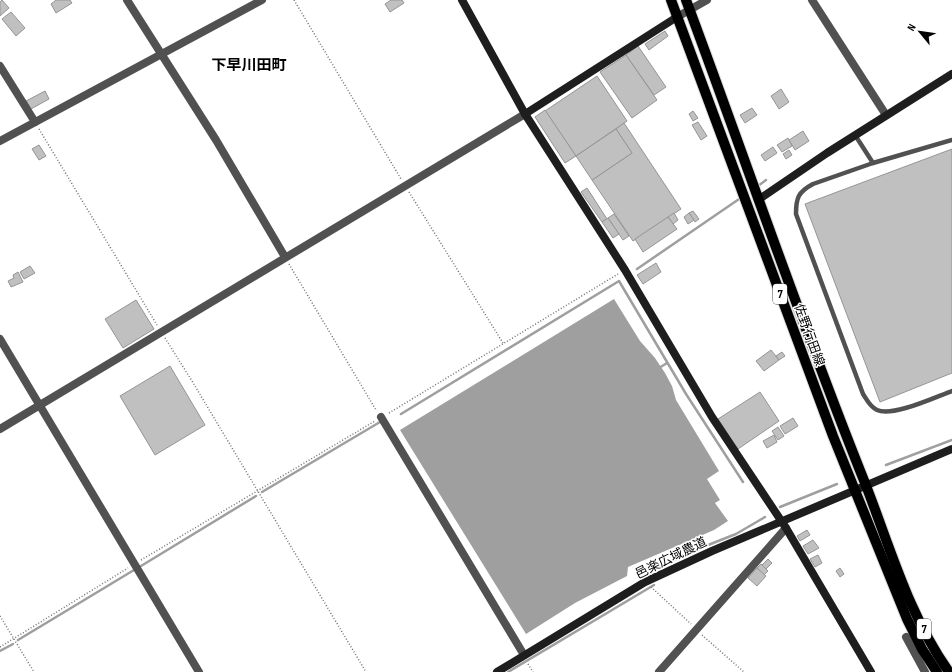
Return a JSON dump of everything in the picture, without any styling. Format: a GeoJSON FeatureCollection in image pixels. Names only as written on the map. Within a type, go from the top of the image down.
{"type":"FeatureCollection","features":[{"type":"Feature","properties":{"kind":"main road","name":"佐野行田線"},"geometry":{"type":"LineString","coordinates":[[671,0],[814,388],[893,586],[922,649],[937,672]]}},
{"type":"Feature","properties":{"kind":"main road","name":"佐野行田線"},"geometry":{"type":"LineString","coordinates":[[686,0],[844,432],[866,485],[903,583],[916,614],[931,643],[949,672]]}},
{"type":"Feature","properties":{"kind":"street"},"geometry":{"type":"LineString","coordinates":[[127,0],[216,140],[284,257]]}},
{"type":"Feature","properties":{"kind":"street"},"geometry":{"type":"LineString","coordinates":[[0,141],[262,0]]}},
{"type":"Feature","properties":{"kind":"street"},"geometry":{"type":"LineString","coordinates":[[462,0],[525,114],[625,270],[712,417],[786,528],[871,672]]}},
{"type":"Feature","properties":{"kind":"street"},"geometry":{"type":"LineString","coordinates":[[0,429],[284,257],[525,114],[677,17],[707,0]]}},
{"type":"Feature","properties":{"kind":"street"},"geometry":{"type":"LineString","coordinates":[[812,0],[886,115]]}},
{"type":"Feature","properties":{"kind":"street"},"geometry":{"type":"LineString","coordinates":[[0,66],[35,122]]}},
{"type":"Feature","properties":{"kind":"street"},"geometry":{"type":"LineString","coordinates":[[758,200],[855,135],[952,74]]}},
{"type":"Feature","properties":{"kind":"street"},"geometry":{"type":"LineString","coordinates":[[0,339],[199,672]]}},
{"type":"Feature","properties":{"kind":"street"},"geometry":{"type":"LineString","coordinates":[[381,417],[526,659]]}},
{"type":"Feature","properties":{"kind":"street","name":"邑楽広域農道"},"geometry":{"type":"LineString","coordinates":[[497,672],[526,659],[645,582],[712,551],[952,448]]}},
{"type":"Feature","properties":{"kind":"street"},"geometry":{"type":"LineString","coordinates":[[659,672],[786,528]]}},
{"type":"Feature","properties":{"kind":"street"},"geometry":{"type":"LineString","coordinates":[[906,637],[924,672]]}},
{"type":"Feature","properties":{"kind":"lane"},"geometry":{"type":"LineString","coordinates":[[855,135],[873,163]]}},
{"type":"Feature","properties":{"kind":"lane"},"geometry":{"type":"LineString","coordinates":[[952,140],[873,163],[806,188],[800,193],[796,201],[796,214],[863,394],[870,406],[876,410],[884,412],[906,408],[952,391]]}},
{"type":"Feature","properties":{"kind":"path"},"geometry":{"type":"LineString","coordinates":[[294,0],[405,186],[503,343]]}},
{"type":"Feature","properties":{"kind":"path"},"geometry":{"type":"LineString","coordinates":[[35,122],[366,672]]}},
{"type":"Feature","properties":{"kind":"path"},"geometry":{"type":"LineString","coordinates":[[284,257],[381,417]]}},
{"type":"Feature","properties":{"kind":"path"},"geometry":{"type":"LineString","coordinates":[[258,491],[625,270]]}},
{"type":"Feature","properties":{"kind":"path"},"geometry":{"type":"LineString","coordinates":[[645,582],[744,672]]}},
{"type":"Feature","properties":{"kind":"path"},"geometry":{"type":"LineString","coordinates":[[0,616],[34,672]]}},
{"type":"Feature","properties":{"kind":"path"},"geometry":{"type":"LineString","coordinates":[[526,659],[534,672]]}},
{"type":"Feature","properties":{"kind":"shaded area"},"geometry":{"type":"Polygon","coordinates":[[[614,299],[640,341],[655,358],[665,373],[672,386],[676,400],[719,471],[707,479],[720,500],[715,503],[728,521],[714,530],[628,567],[627,576],[575,603],[526,634],[400,430],[614,299]]]}},
{"type":"Feature","properties":{"kind":"building"},"geometry":{"type":"Polygon","coordinates":[[[2,0],[9,8],[0,16],[0,2],[2,0]]]}},
{"type":"Feature","properties":{"kind":"building"},"geometry":{"type":"Polygon","coordinates":[[[56,0],[70,0],[72,3],[56,13],[51,4],[56,0]]]}},
{"type":"Feature","properties":{"kind":"building"},"geometry":{"type":"Polygon","coordinates":[[[391,0],[402,0],[404,3],[390,12],[385,4],[391,0]]]}},
{"type":"Feature","properties":{"kind":"building"},"geometry":{"type":"Polygon","coordinates":[[[11,12],[25,28],[16,36],[2,19],[11,12]]]}},
{"type":"Feature","properties":{"kind":"building"},"geometry":{"type":"Polygon","coordinates":[[[665,31],[668,36],[649,50],[645,44],[665,31]]]}},
{"type":"Feature","properties":{"kind":"building"},"geometry":{"type":"Polygon","coordinates":[[[638,46],[666,87],[654,95],[626,55],[638,46]]]}},
{"type":"Feature","properties":{"kind":"building"},"geometry":{"type":"Polygon","coordinates":[[[626,55],[657,100],[632,118],[600,72],[626,55]]]}},
{"type":"Feature","properties":{"kind":"building"},"geometry":{"type":"Polygon","coordinates":[[[597,76],[627,121],[576,156],[545,111],[597,76]]]}},
{"type":"Feature","properties":{"kind":"building"},"geometry":{"type":"Polygon","coordinates":[[[781,89],[789,102],[779,109],[771,96],[781,89]]]}},
{"type":"Feature","properties":{"kind":"building"},"geometry":{"type":"Polygon","coordinates":[[[45,91],[49,99],[31,109],[26,101],[45,91]]]}},
{"type":"Feature","properties":{"kind":"building"},"geometry":{"type":"Polygon","coordinates":[[[752,108],[757,115],[745,123],[740,115],[752,108]]]}},
{"type":"Feature","properties":{"kind":"building"},"geometry":{"type":"Polygon","coordinates":[[[545,110],[576,156],[565,163],[535,117],[545,110]]]}},
{"type":"Feature","properties":{"kind":"building"},"geometry":{"type":"Polygon","coordinates":[[[693,111],[698,118],[693,121],[689,114],[693,111]]]}},
{"type":"Feature","properties":{"kind":"building"},"geometry":{"type":"Polygon","coordinates":[[[698,122],[707,136],[701,140],[692,125],[698,122]]]}},
{"type":"Feature","properties":{"kind":"building"},"geometry":{"type":"Polygon","coordinates":[[[624,123],[681,209],[633,241],[592,180],[632,153],[616,129],[624,123]]]}},
{"type":"Feature","properties":{"kind":"building"},"geometry":{"type":"Polygon","coordinates":[[[616,129],[632,153],[592,180],[576,156],[616,129]]]}},
{"type":"Feature","properties":{"kind":"building"},"geometry":{"type":"Polygon","coordinates":[[[803,131],[809,141],[795,150],[789,140],[803,131]]]}},
{"type":"Feature","properties":{"kind":"building"},"geometry":{"type":"Polygon","coordinates":[[[788,138],[792,146],[782,152],[777,145],[788,138]]]}},
{"type":"Feature","properties":{"kind":"building"},"geometry":{"type":"Polygon","coordinates":[[[39,145],[46,156],[39,160],[32,149],[39,145]]]}},
{"type":"Feature","properties":{"kind":"building"},"geometry":{"type":"Polygon","coordinates":[[[773,147],[777,153],[765,161],[761,155],[773,147]]]}},
{"type":"Feature","properties":{"kind":"building"},"geometry":{"type":"Polygon","coordinates":[[[952,149],[952,373],[880,402],[805,204],[952,149]]]}},
{"type":"Feature","properties":{"kind":"building"},"geometry":{"type":"Polygon","coordinates":[[[789,150],[792,155],[786,159],[783,154],[789,150]]]}},
{"type":"Feature","properties":{"kind":"building"},"geometry":{"type":"Polygon","coordinates":[[[587,188],[607,219],[602,222],[581,192],[587,188]]]}},
{"type":"Feature","properties":{"kind":"building"},"geometry":{"type":"Polygon","coordinates":[[[693,211],[699,219],[695,222],[689,213],[693,211]]]}},
{"type":"Feature","properties":{"kind":"building"},"geometry":{"type":"Polygon","coordinates":[[[674,213],[678,220],[673,224],[668,217],[674,213]]]}},
{"type":"Feature","properties":{"kind":"building"},"geometry":{"type":"Polygon","coordinates":[[[689,213],[694,220],[688,224],[684,217],[689,213]]]}},
{"type":"Feature","properties":{"kind":"building"},"geometry":{"type":"Polygon","coordinates":[[[614,214],[629,236],[623,240],[608,218],[614,214]]]}},
{"type":"Feature","properties":{"kind":"building"},"geometry":{"type":"Polygon","coordinates":[[[668,217],[677,229],[643,252],[635,239],[668,217]]]}},
{"type":"Feature","properties":{"kind":"building"},"geometry":{"type":"Polygon","coordinates":[[[608,218],[619,234],[613,238],[602,222],[608,218]]]}},
{"type":"Feature","properties":{"kind":"building"},"geometry":{"type":"Polygon","coordinates":[[[656,263],[661,272],[643,284],[637,275],[656,263]]]}},
{"type":"Feature","properties":{"kind":"building"},"geometry":{"type":"Polygon","coordinates":[[[30,266],[35,273],[24,279],[20,272],[30,266]]]}},
{"type":"Feature","properties":{"kind":"building"},"geometry":{"type":"Polygon","coordinates":[[[18,272],[23,282],[11,287],[8,281],[14,278],[13,275],[18,272]]]}},
{"type":"Feature","properties":{"kind":"building"},"geometry":{"type":"Polygon","coordinates":[[[136,300],[154,329],[123,348],[105,319],[136,300]]]}},
{"type":"Feature","properties":{"kind":"building"},"geometry":{"type":"Polygon","coordinates":[[[771,350],[779,360],[764,371],[756,361],[771,350]]]}},
{"type":"Feature","properties":{"kind":"building"},"geometry":{"type":"Polygon","coordinates":[[[782,352],[785,356],[779,360],[776,356],[782,352]]]}},
{"type":"Feature","properties":{"kind":"building"},"geometry":{"type":"Polygon","coordinates":[[[170,366],[205,425],[155,455],[120,396],[170,366]]]}},
{"type":"Feature","properties":{"kind":"building"},"geometry":{"type":"Polygon","coordinates":[[[760,392],[779,421],[738,449],[718,419],[760,392]]]}},
{"type":"Feature","properties":{"kind":"building"},"geometry":{"type":"Polygon","coordinates":[[[793,418],[798,426],[785,434],[780,426],[793,418]]]}},
{"type":"Feature","properties":{"kind":"building"},"geometry":{"type":"Polygon","coordinates":[[[778,427],[784,436],[778,440],[772,431],[778,427]]]}},
{"type":"Feature","properties":{"kind":"building"},"geometry":{"type":"Polygon","coordinates":[[[774,435],[777,442],[767,448],[763,441],[774,435]]]}},
{"type":"Feature","properties":{"kind":"building"},"geometry":{"type":"Polygon","coordinates":[[[807,530],[810,535],[800,541],[797,536],[807,530]]]}},
{"type":"Feature","properties":{"kind":"building"},"geometry":{"type":"Polygon","coordinates":[[[813,540],[819,548],[808,554],[803,546],[813,540]]]}},
{"type":"Feature","properties":{"kind":"building"},"geometry":{"type":"Polygon","coordinates":[[[818,555],[822,563],[815,567],[810,559],[818,555]]]}},
{"type":"Feature","properties":{"kind":"building"},"geometry":{"type":"Polygon","coordinates":[[[768,559],[772,563],[766,569],[762,565],[768,559]]]}},
{"type":"Feature","properties":{"kind":"building"},"geometry":{"type":"Polygon","coordinates":[[[761,564],[768,571],[764,575],[757,568],[761,564]]]}},
{"type":"Feature","properties":{"kind":"building"},"geometry":{"type":"Polygon","coordinates":[[[757,568],[766,576],[757,586],[748,578],[757,568]]]}},
{"type":"Feature","properties":{"kind":"building"},"geometry":{"type":"Polygon","coordinates":[[[840,568],[844,574],[840,577],[836,571],[840,568]]]}},
{"type":"Feature","properties":{"kind":"waterway"},"geometry":{"type":"LineString","coordinates":[[758,186],[766,180]]}},
{"type":"Feature","properties":{"kind":"waterway"},"geometry":{"type":"LineString","coordinates":[[637,269],[742,197]]}},
{"type":"Feature","properties":{"kind":"waterway"},"geometry":{"type":"LineString","coordinates":[[401,414],[619,281],[686,394],[743,482]]}},
{"type":"Feature","properties":{"kind":"waterway"},"geometry":{"type":"LineString","coordinates":[[659,368],[667,363]]}},
{"type":"Feature","properties":{"kind":"waterway"},"geometry":{"type":"LineString","coordinates":[[262,492],[380,422]]}},
{"type":"Feature","properties":{"kind":"waterway"},"geometry":{"type":"LineString","coordinates":[[886,465],[952,440]]}},
{"type":"Feature","properties":{"kind":"waterway"},"geometry":{"type":"LineString","coordinates":[[780,507],[837,484]]}},
{"type":"Feature","properties":{"kind":"waterway"},"geometry":{"type":"LineString","coordinates":[[141,566],[256,496]]}},
{"type":"Feature","properties":{"kind":"waterway"},"geometry":{"type":"LineString","coordinates":[[647,572],[736,534],[765,517]]}},
{"type":"Feature","properties":{"kind":"waterway"},"geometry":{"type":"LineString","coordinates":[[18,640],[134,570]]}},
{"type":"Feature","properties":{"kind":"waterway"},"geometry":{"type":"LineString","coordinates":[[508,672],[654,585]]}},
{"type":"Feature","properties":{"kind":"waterway"},"geometry":{"type":"LineString","coordinates":[[0,651],[13,644]]}},
{"type":"Feature","properties":{"kind":"district","name":"下早川田町"},"geometry":{"type":"Point","coordinates":[249,65]}}]}
